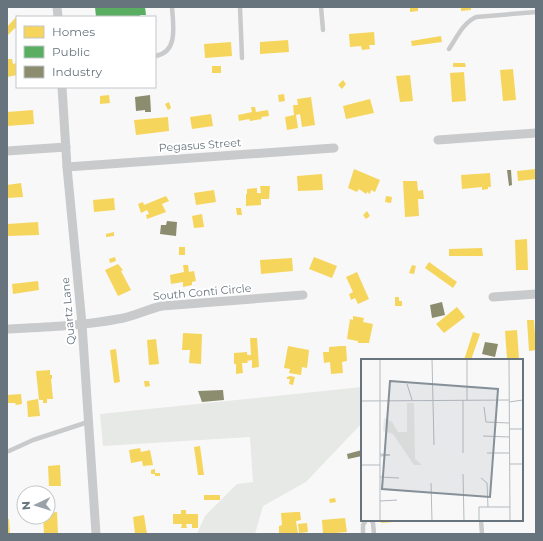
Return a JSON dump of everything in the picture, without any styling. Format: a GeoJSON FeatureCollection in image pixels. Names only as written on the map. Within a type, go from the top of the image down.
{"type":"FeatureCollection","features":[{"type":"Feature","properties":{"kind":"street","name":"Quartz Lane"},"geometry":{"type":"LineString","coordinates":[[62,88],[82,324],[96,534]]}},
{"type":"Feature","properties":{"kind":"street"},"geometry":{"type":"LineString","coordinates":[[438,140],[536,133]]}},
{"type":"Feature","properties":{"kind":"street"},"geometry":{"type":"LineString","coordinates":[[7,151],[66,147]]}},
{"type":"Feature","properties":{"kind":"street","name":"Pegasus Street"},"geometry":{"type":"LineString","coordinates":[[68,166],[334,148]]}},
{"type":"Feature","properties":{"kind":"street"},"geometry":{"type":"LineString","coordinates":[[493,297],[536,294]]}},
{"type":"Feature","properties":{"kind":"street","name":"South Conti Circle"},"geometry":{"type":"LineString","coordinates":[[7,329],[82,324],[119,319],[162,306],[303,295]]}},
{"type":"Feature","properties":{"kind":"lane"},"geometry":{"type":"LineString","coordinates":[[156,56],[170,48],[173,33],[172,7]]}},
{"type":"Feature","properties":{"kind":"lane"},"geometry":{"type":"LineString","coordinates":[[240,7],[242,58]]}},
{"type":"Feature","properties":{"kind":"lane"},"geometry":{"type":"LineString","coordinates":[[321,7],[323,30]]}},
{"type":"Feature","properties":{"kind":"lane"},"geometry":{"type":"LineString","coordinates":[[449,49],[461,30],[476,17],[536,12]]}},
{"type":"Feature","properties":{"kind":"lane"},"geometry":{"type":"LineString","coordinates":[[9,451],[33,440],[88,422]]}},
{"type":"Feature","properties":{"kind":"lane"},"geometry":{"type":"LineString","coordinates":[[363,534],[363,524],[365,521]]}},
{"type":"Feature","properties":{"kind":"lane"},"geometry":{"type":"LineString","coordinates":[[372,521],[374,534]]}},
{"type":"Feature","properties":{"kind":"lane"},"geometry":{"type":"LineString","coordinates":[[481,521],[482,534]]}},
{"type":"Feature","properties":{"kind":"shaded area"},"geometry":{"type":"Polygon","coordinates":[[[361,387],[361,424],[306,482],[263,506],[255,534],[197,534],[205,516],[237,484],[253,482],[250,437],[103,446],[100,414],[361,387]]]}},
{"type":"Feature","properties":{"kind":"building: Homes"},"geometry":{"type":"Polygon","coordinates":[[[410,7],[418,7],[418,11],[410,12],[410,7]]]}},
{"type":"Feature","properties":{"kind":"building: Homes"},"geometry":{"type":"Polygon","coordinates":[[[461,7],[471,7],[471,10],[461,11],[461,7]]]}},
{"type":"Feature","properties":{"kind":"building: Homes"},"geometry":{"type":"Polygon","coordinates":[[[16,17],[16,29],[15,28],[7,36],[7,27],[16,17]]]}},
{"type":"Feature","properties":{"kind":"building: Homes"},"geometry":{"type":"Polygon","coordinates":[[[374,32],[375,45],[369,45],[370,49],[362,50],[361,46],[350,47],[349,34],[374,32]]]}},
{"type":"Feature","properties":{"kind":"building: Homes"},"geometry":{"type":"Polygon","coordinates":[[[441,36],[442,42],[412,46],[411,41],[441,36]]]}},
{"type":"Feature","properties":{"kind":"building: Homes"},"geometry":{"type":"Polygon","coordinates":[[[288,40],[289,52],[260,54],[260,42],[288,40]]]}},
{"type":"Feature","properties":{"kind":"building: Homes"},"geometry":{"type":"Polygon","coordinates":[[[231,42],[232,56],[205,58],[204,44],[231,42]]]}},
{"type":"Feature","properties":{"kind":"building: Homes"},"geometry":{"type":"Polygon","coordinates":[[[7,59],[12,59],[13,64],[16,63],[16,75],[7,77],[7,59]]]}},
{"type":"Feature","properties":{"kind":"building: Homes"},"geometry":{"type":"Polygon","coordinates":[[[453,63],[465,63],[466,67],[453,67],[453,63]]]}},
{"type":"Feature","properties":{"kind":"building: Homes"},"geometry":{"type":"Polygon","coordinates":[[[212,66],[221,66],[221,73],[212,73],[212,66]]]}},
{"type":"Feature","properties":{"kind":"building: Homes"},"geometry":{"type":"Polygon","coordinates":[[[513,69],[516,100],[503,101],[500,70],[513,69]]]}},
{"type":"Feature","properties":{"kind":"building: Homes"},"geometry":{"type":"Polygon","coordinates":[[[464,72],[466,101],[452,102],[450,73],[464,72]]]}},
{"type":"Feature","properties":{"kind":"building: Homes"},"geometry":{"type":"Polygon","coordinates":[[[410,75],[413,101],[400,102],[396,76],[410,75]]]}},
{"type":"Feature","properties":{"kind":"building: Homes"},"geometry":{"type":"Polygon","coordinates":[[[343,80],[346,84],[342,89],[338,85],[343,80]]]}},
{"type":"Feature","properties":{"kind":"building: Homes"},"geometry":{"type":"Polygon","coordinates":[[[284,94],[285,101],[279,102],[278,95],[284,94]]]}},
{"type":"Feature","properties":{"kind":"building: Homes"},"geometry":{"type":"Polygon","coordinates":[[[109,95],[110,103],[100,104],[100,96],[109,95]]]}},
{"type":"Feature","properties":{"kind":"building: Homes"},"geometry":{"type":"Polygon","coordinates":[[[311,97],[315,125],[302,127],[300,114],[296,115],[298,128],[287,130],[285,117],[294,115],[293,105],[298,105],[297,99],[311,97]]]}},
{"type":"Feature","properties":{"kind":"building: Homes"},"geometry":{"type":"Polygon","coordinates":[[[370,99],[374,113],[346,119],[343,106],[370,99]]]}},
{"type":"Feature","properties":{"kind":"building: Homes"},"geometry":{"type":"Polygon","coordinates":[[[169,102],[171,108],[168,110],[165,104],[169,102]]]}},
{"type":"Feature","properties":{"kind":"building: Homes"},"geometry":{"type":"Polygon","coordinates":[[[251,107],[255,107],[256,112],[268,110],[269,116],[250,121],[249,119],[239,121],[238,115],[252,112],[251,107]]]}},
{"type":"Feature","properties":{"kind":"building: Homes"},"geometry":{"type":"Polygon","coordinates":[[[33,110],[34,124],[7,126],[7,112],[33,110]]]}},
{"type":"Feature","properties":{"kind":"building: Homes"},"geometry":{"type":"Polygon","coordinates":[[[211,114],[213,126],[192,129],[190,117],[211,114]]]}},
{"type":"Feature","properties":{"kind":"building: Homes"},"geometry":{"type":"Polygon","coordinates":[[[168,117],[169,131],[136,135],[134,120],[168,117]]]}},
{"type":"Feature","properties":{"kind":"building: Homes"},"geometry":{"type":"Polygon","coordinates":[[[354,169],[380,180],[375,192],[371,190],[370,194],[367,192],[366,194],[359,189],[357,192],[348,188],[354,169]]]}},
{"type":"Feature","properties":{"kind":"building: Homes"},"geometry":{"type":"Polygon","coordinates":[[[536,169],[536,179],[518,181],[517,171],[536,169]]]}},
{"type":"Feature","properties":{"kind":"building: Homes"},"geometry":{"type":"Polygon","coordinates":[[[490,173],[491,187],[488,187],[488,189],[482,190],[482,187],[462,189],[461,175],[490,173]]]}},
{"type":"Feature","properties":{"kind":"building: Homes"},"geometry":{"type":"Polygon","coordinates":[[[322,174],[323,190],[298,191],[297,176],[322,174]]]}},
{"type":"Feature","properties":{"kind":"building: Homes"},"geometry":{"type":"Polygon","coordinates":[[[403,181],[417,181],[418,191],[423,190],[424,199],[418,199],[419,216],[405,217],[403,181]]]}},
{"type":"Feature","properties":{"kind":"building: Homes"},"geometry":{"type":"Polygon","coordinates":[[[21,183],[23,197],[7,198],[7,185],[21,183]]]}},
{"type":"Feature","properties":{"kind":"building: Homes"},"geometry":{"type":"Polygon","coordinates":[[[260,186],[270,186],[269,199],[261,199],[261,205],[246,206],[247,189],[257,188],[257,193],[261,193],[260,186]]]}},
{"type":"Feature","properties":{"kind":"building: Homes"},"geometry":{"type":"Polygon","coordinates":[[[214,190],[216,202],[196,205],[194,193],[214,190]]]}},
{"type":"Feature","properties":{"kind":"building: Homes"},"geometry":{"type":"Polygon","coordinates":[[[166,196],[169,201],[162,204],[166,212],[147,219],[146,215],[149,214],[147,210],[141,213],[138,204],[143,202],[144,205],[166,196]]]}},
{"type":"Feature","properties":{"kind":"building: Homes"},"geometry":{"type":"Polygon","coordinates":[[[386,196],[392,197],[391,203],[385,202],[386,196]]]}},
{"type":"Feature","properties":{"kind":"building: Homes"},"geometry":{"type":"Polygon","coordinates":[[[114,198],[115,210],[94,212],[93,200],[114,198]]]}},
{"type":"Feature","properties":{"kind":"building: Homes"},"geometry":{"type":"Polygon","coordinates":[[[236,208],[241,208],[242,215],[237,215],[236,208]]]}},
{"type":"Feature","properties":{"kind":"building: Homes"},"geometry":{"type":"Polygon","coordinates":[[[367,211],[370,216],[366,219],[363,215],[367,211]]]}},
{"type":"Feature","properties":{"kind":"building: Homes"},"geometry":{"type":"Polygon","coordinates":[[[202,214],[204,227],[194,228],[192,216],[202,214]]]}},
{"type":"Feature","properties":{"kind":"building: Homes"},"geometry":{"type":"Polygon","coordinates":[[[38,222],[39,235],[8,236],[7,224],[38,222]]]}},
{"type":"Feature","properties":{"kind":"building: Homes"},"geometry":{"type":"Polygon","coordinates":[[[114,232],[114,236],[106,237],[106,234],[114,232]]]}},
{"type":"Feature","properties":{"kind":"building: Homes"},"geometry":{"type":"Polygon","coordinates":[[[527,239],[528,270],[516,270],[515,240],[527,239]]]}},
{"type":"Feature","properties":{"kind":"building: Homes"},"geometry":{"type":"Polygon","coordinates":[[[179,247],[185,247],[185,255],[179,255],[179,247]]]}},
{"type":"Feature","properties":{"kind":"building: Homes"},"geometry":{"type":"Polygon","coordinates":[[[482,248],[483,256],[449,256],[449,249],[482,248]]]}},
{"type":"Feature","properties":{"kind":"building: Homes"},"geometry":{"type":"Polygon","coordinates":[[[115,257],[116,261],[110,263],[109,259],[115,257]]]}},
{"type":"Feature","properties":{"kind":"building: Homes"},"geometry":{"type":"Polygon","coordinates":[[[314,257],[337,266],[332,278],[309,269],[314,257]]]}},
{"type":"Feature","properties":{"kind":"building: Homes"},"geometry":{"type":"Polygon","coordinates":[[[292,258],[293,271],[261,274],[260,260],[292,258]]]}},
{"type":"Feature","properties":{"kind":"building: Homes"},"geometry":{"type":"Polygon","coordinates":[[[429,262],[457,282],[453,288],[425,268],[429,262]]]}},
{"type":"Feature","properties":{"kind":"building: Homes"},"geometry":{"type":"Polygon","coordinates":[[[118,264],[123,270],[121,271],[131,290],[118,296],[105,270],[118,264]]]}},
{"type":"Feature","properties":{"kind":"building: Homes"},"geometry":{"type":"Polygon","coordinates":[[[183,265],[188,265],[189,272],[194,271],[196,281],[192,282],[192,285],[183,287],[183,282],[171,284],[170,275],[184,272],[183,265]]]}},
{"type":"Feature","properties":{"kind":"building: Homes"},"geometry":{"type":"Polygon","coordinates":[[[412,265],[416,266],[414,274],[409,273],[412,265]]]}},
{"type":"Feature","properties":{"kind":"building: Homes"},"geometry":{"type":"Polygon","coordinates":[[[357,272],[369,299],[358,304],[355,298],[351,300],[349,294],[353,292],[346,277],[357,272]]]}},
{"type":"Feature","properties":{"kind":"building: Homes"},"geometry":{"type":"Polygon","coordinates":[[[38,281],[39,290],[13,294],[12,284],[38,281]]]}},
{"type":"Feature","properties":{"kind":"building: Homes"},"geometry":{"type":"Polygon","coordinates":[[[395,297],[399,297],[399,301],[402,301],[402,306],[395,306],[395,297]]]}},
{"type":"Feature","properties":{"kind":"building: Homes"},"geometry":{"type":"Polygon","coordinates":[[[457,307],[465,317],[444,333],[436,324],[457,307]]]}},
{"type":"Feature","properties":{"kind":"building: Homes"},"geometry":{"type":"Polygon","coordinates":[[[353,316],[364,318],[363,322],[373,324],[369,343],[358,343],[358,341],[347,339],[350,319],[353,320],[353,316]]]}},
{"type":"Feature","properties":{"kind":"building: Homes"},"geometry":{"type":"Polygon","coordinates":[[[527,320],[534,320],[536,350],[529,351],[527,320]]]}},
{"type":"Feature","properties":{"kind":"building: Homes"},"geometry":{"type":"Polygon","coordinates":[[[517,330],[519,359],[507,359],[505,331],[517,330]]]}},
{"type":"Feature","properties":{"kind":"building: Homes"},"geometry":{"type":"Polygon","coordinates":[[[473,332],[480,334],[471,359],[464,359],[473,332]]]}},
{"type":"Feature","properties":{"kind":"building: Homes"},"geometry":{"type":"Polygon","coordinates":[[[183,333],[202,334],[201,364],[189,363],[190,350],[182,350],[183,333]]]}},
{"type":"Feature","properties":{"kind":"building: Homes"},"geometry":{"type":"Polygon","coordinates":[[[250,338],[257,338],[259,367],[252,368],[252,360],[247,361],[248,363],[242,363],[243,373],[236,374],[234,353],[247,352],[247,355],[251,355],[250,338]]]}},
{"type":"Feature","properties":{"kind":"building: Homes"},"geometry":{"type":"Polygon","coordinates":[[[156,339],[159,364],[149,365],[147,340],[156,339]]]}},
{"type":"Feature","properties":{"kind":"building: Homes"},"geometry":{"type":"Polygon","coordinates":[[[288,346],[309,350],[307,368],[302,367],[301,375],[289,373],[290,369],[284,368],[288,346]]]}},
{"type":"Feature","properties":{"kind":"building: Homes"},"geometry":{"type":"Polygon","coordinates":[[[346,346],[347,361],[342,362],[343,373],[331,374],[330,362],[324,363],[323,352],[329,352],[329,347],[346,346]]]}},
{"type":"Feature","properties":{"kind":"building: Homes"},"geometry":{"type":"Polygon","coordinates":[[[116,349],[120,382],[114,383],[110,350],[116,349]]]}},
{"type":"Feature","properties":{"kind":"building: Homes"},"geometry":{"type":"Polygon","coordinates":[[[50,370],[50,375],[52,375],[53,399],[47,399],[47,403],[43,403],[43,400],[39,400],[36,371],[50,370]]]}},
{"type":"Feature","properties":{"kind":"building: Homes"},"geometry":{"type":"Polygon","coordinates":[[[287,377],[295,377],[293,385],[289,384],[290,379],[287,379],[287,377]]]}},
{"type":"Feature","properties":{"kind":"building: Homes"},"geometry":{"type":"Polygon","coordinates":[[[144,381],[149,381],[150,386],[145,387],[144,381]]]}},
{"type":"Feature","properties":{"kind":"building: Homes"},"geometry":{"type":"Polygon","coordinates":[[[21,394],[22,404],[16,405],[15,403],[7,403],[7,395],[21,394]]]}},
{"type":"Feature","properties":{"kind":"building: Homes"},"geometry":{"type":"Polygon","coordinates":[[[38,399],[40,416],[28,417],[27,401],[38,399]]]}},
{"type":"Feature","properties":{"kind":"building: Homes"},"geometry":{"type":"Polygon","coordinates":[[[200,446],[204,475],[198,475],[194,447],[200,446]]]}},
{"type":"Feature","properties":{"kind":"building: Homes"},"geometry":{"type":"Polygon","coordinates":[[[140,448],[141,452],[150,450],[153,465],[143,466],[142,461],[131,463],[129,450],[140,448]]]}},
{"type":"Feature","properties":{"kind":"building: Homes"},"geometry":{"type":"Polygon","coordinates":[[[60,465],[61,486],[49,485],[48,466],[60,465]]]}},
{"type":"Feature","properties":{"kind":"building: Homes"},"geometry":{"type":"Polygon","coordinates":[[[155,469],[155,473],[160,473],[160,476],[151,474],[151,470],[155,469]]]}},
{"type":"Feature","properties":{"kind":"building: Homes"},"geometry":{"type":"Polygon","coordinates":[[[204,495],[220,495],[220,500],[204,500],[204,495]]]}},
{"type":"Feature","properties":{"kind":"building: Homes"},"geometry":{"type":"Polygon","coordinates":[[[335,498],[336,502],[330,503],[329,499],[335,498]]]}},
{"type":"Feature","properties":{"kind":"building: Homes"},"geometry":{"type":"Polygon","coordinates":[[[181,510],[186,510],[186,514],[198,514],[198,528],[192,528],[192,524],[186,524],[187,528],[181,528],[182,524],[173,524],[173,514],[181,514],[181,510]]]}},
{"type":"Feature","properties":{"kind":"building: Homes"},"geometry":{"type":"Polygon","coordinates":[[[56,512],[58,534],[44,534],[43,525],[56,525],[56,512]]]}},
{"type":"Feature","properties":{"kind":"building: Homes"},"geometry":{"type":"Polygon","coordinates":[[[300,512],[301,520],[296,521],[298,534],[279,534],[279,526],[282,525],[281,513],[300,512]]]}},
{"type":"Feature","properties":{"kind":"building: Homes"},"geometry":{"type":"Polygon","coordinates":[[[144,515],[147,534],[135,534],[133,517],[144,515]]]}},
{"type":"Feature","properties":{"kind":"building: Homes"},"geometry":{"type":"Polygon","coordinates":[[[345,518],[347,532],[323,534],[322,520],[345,518]]]}},
{"type":"Feature","properties":{"kind":"building: Homes"},"geometry":{"type":"Polygon","coordinates":[[[7,519],[9,519],[10,534],[7,534],[7,519]]]}},
{"type":"Feature","properties":{"kind":"building: Homes"},"geometry":{"type":"Polygon","coordinates":[[[381,521],[408,521],[381,523],[381,521]]]}},
{"type":"Feature","properties":{"kind":"building: Homes"},"geometry":{"type":"Polygon","coordinates":[[[307,523],[308,532],[299,533],[298,524],[307,523]]]}},
{"type":"Feature","properties":{"kind":"building: Public"},"geometry":{"type":"Polygon","coordinates":[[[95,7],[145,7],[146,15],[140,16],[96,16],[95,7]]]}},
{"type":"Feature","properties":{"kind":"building: Industry"},"geometry":{"type":"Polygon","coordinates":[[[150,95],[151,112],[145,112],[145,110],[136,111],[135,97],[150,95]]]}},
{"type":"Feature","properties":{"kind":"building: Industry"},"geometry":{"type":"Polygon","coordinates":[[[507,170],[511,170],[512,185],[509,186],[507,170]]]}},
{"type":"Feature","properties":{"kind":"building: Industry"},"geometry":{"type":"Polygon","coordinates":[[[167,221],[177,222],[176,236],[160,234],[161,225],[166,225],[167,221]]]}},
{"type":"Feature","properties":{"kind":"building: Industry"},"geometry":{"type":"Polygon","coordinates":[[[442,302],[445,315],[432,318],[430,305],[442,302]]]}},
{"type":"Feature","properties":{"kind":"building: Industry"},"geometry":{"type":"Polygon","coordinates":[[[485,342],[498,344],[495,357],[482,354],[485,342]]]}},
{"type":"Feature","properties":{"kind":"building: Industry"},"geometry":{"type":"Polygon","coordinates":[[[223,390],[224,400],[202,402],[198,391],[223,390]]]}},
{"type":"Feature","properties":{"kind":"building: Industry"},"geometry":{"type":"Polygon","coordinates":[[[361,450],[361,456],[348,459],[347,454],[361,450]]]}}]}
